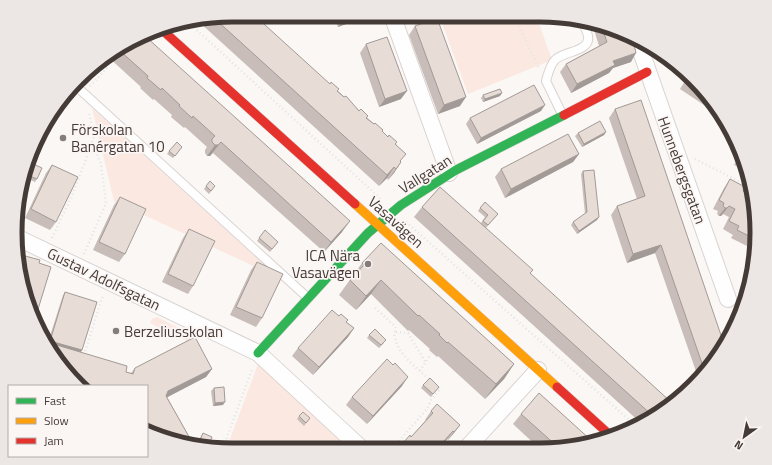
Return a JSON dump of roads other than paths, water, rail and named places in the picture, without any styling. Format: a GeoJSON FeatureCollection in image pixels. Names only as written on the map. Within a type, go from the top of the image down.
{"type":"FeatureCollection","features":[{"type":"Feature","properties":{"kind":"main road","name":"Vasavägen"},"geometry":{"type":"LineString","coordinates":[[165,33],[607,432]]}},
{"type":"Feature","properties":{"kind":"main road","name":"Vallgatan"},"geometry":{"type":"LineString","coordinates":[[258,353],[377,225],[428,186],[449,173],[647,72]]}},
{"type":"Feature","properties":{"kind":"street"},"geometry":{"type":"LineString","coordinates":[[395,22],[449,173]]}},
{"type":"Feature","properties":{"kind":"street","name":"Hunnebergsgatan"},"geometry":{"type":"LineString","coordinates":[[639,47],[728,299]]}},
{"type":"Feature","properties":{"kind":"street","name":"Gustav Adolfsgatan"},"geometry":{"type":"LineString","coordinates":[[22,240],[258,353],[355,443]]}},
{"type":"Feature","properties":{"kind":"street"},"geometry":{"type":"LineString","coordinates":[[471,443],[538,370]]}},
{"type":"Feature","properties":{"kind":"lane"},"geometry":{"type":"LineString","coordinates":[[563,116],[546,81],[554,61],[565,53],[583,48],[587,44],[588,38],[584,27]]}},
{"type":"Feature","properties":{"kind":"lane"},"geometry":{"type":"LineString","coordinates":[[79,89],[308,298]]}},
{"type":"Feature","properties":{"kind":"place","name":"Förskolan Banérgatan 10"},"geometry":{"type":"Point","coordinates":[63,138]}},
{"type":"Feature","properties":{"kind":"place","name":"ICA Nära Vasavägen"},"geometry":{"type":"Point","coordinates":[368,264]}},
{"type":"Feature","properties":{"kind":"place","name":"Berzeliusskolan"},"geometry":{"type":"Point","coordinates":[116,331]}}]}
